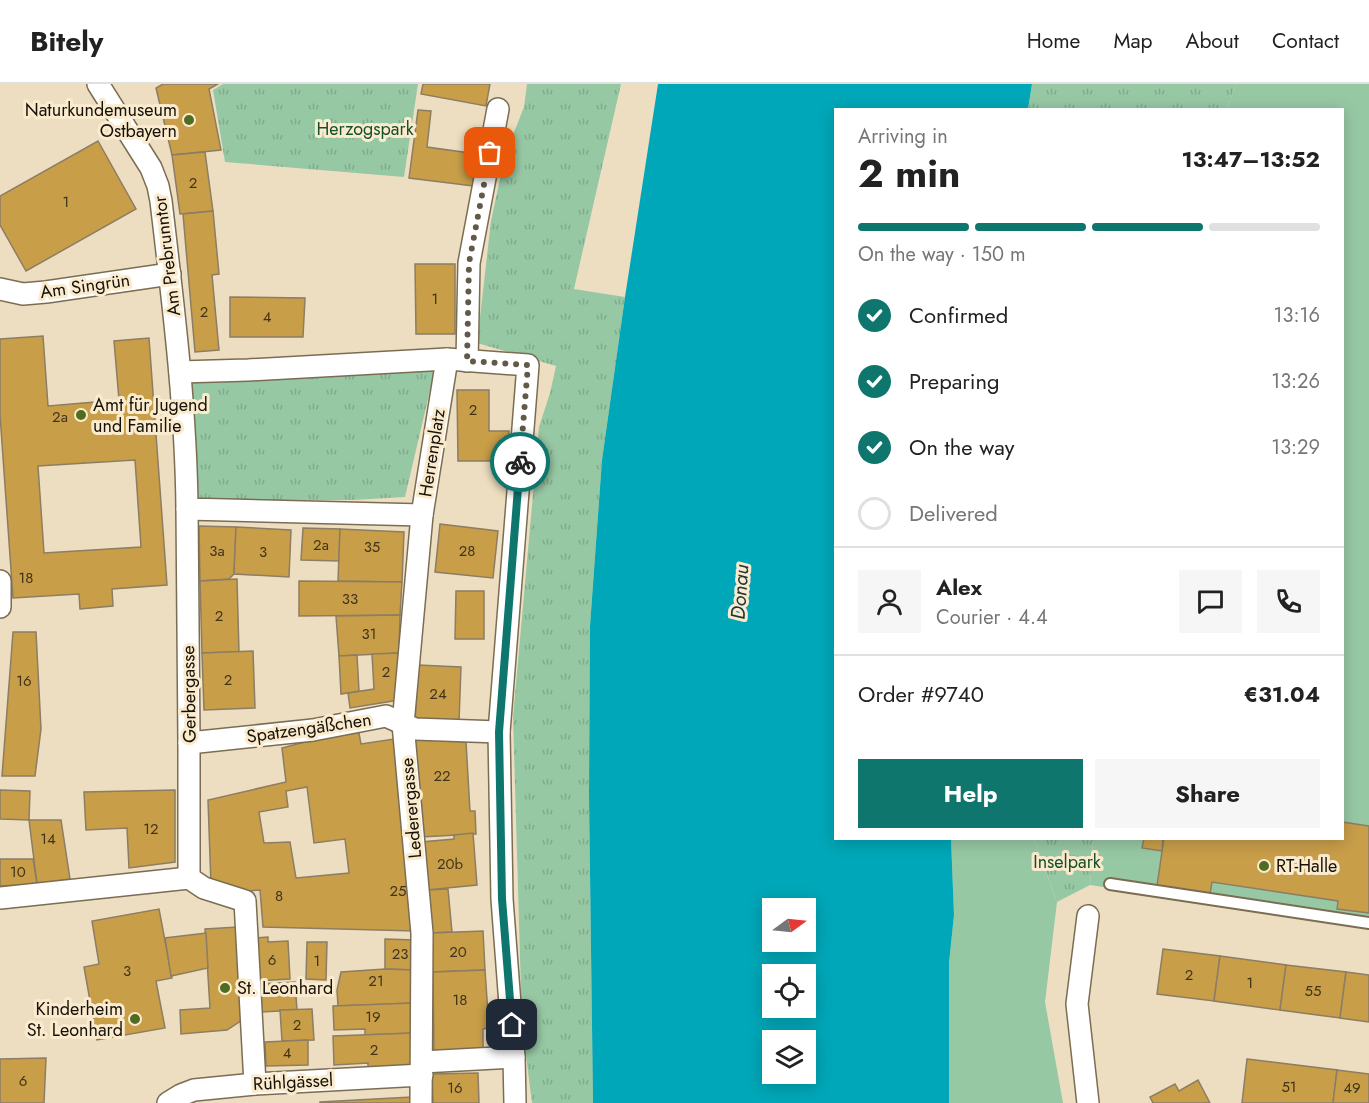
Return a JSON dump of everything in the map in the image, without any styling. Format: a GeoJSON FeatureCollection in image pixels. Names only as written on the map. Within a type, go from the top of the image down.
{"type":"FeatureCollection","features":[{"type":"Feature","properties":{"kind":"street","name":"Am Prebrunntor"},"geometry":{"type":"LineString","coordinates":[[98,84],[151,168],[158,186],[180,372]]}},
{"type":"Feature","properties":{"kind":"street","name":"Herrenplatz"},"geometry":{"type":"LineString","coordinates":[[187,509],[422,514],[457,360],[469,263],[498,110]]}},
{"type":"Feature","properties":{"kind":"street","name":"Am Singrün"},"geometry":{"type":"LineString","coordinates":[[0,289],[23,294],[170,274]]}},
{"type":"Feature","properties":{"kind":"street"},"geometry":{"type":"LineString","coordinates":[[187,509],[180,372],[457,360],[528,365],[499,732],[502,899],[514,1058],[515,1103]]}},
{"type":"Feature","properties":{"kind":"street","name":"Gerbergasse"},"geometry":{"type":"LineString","coordinates":[[187,509],[189,878]]}},
{"type":"Feature","properties":{"kind":"street","name":"Lederergasse"},"geometry":{"type":"LineString","coordinates":[[421,1103],[422,933],[403,724],[422,514]]}},
{"type":"Feature","properties":{"kind":"street"},"geometry":{"type":"LineString","coordinates":[[0,581],[0,608]]}},
{"type":"Feature","properties":{"kind":"street","name":"Spatzengäßchen"},"geometry":{"type":"LineString","coordinates":[[189,743],[313,730],[386,716],[415,729],[499,732]]}},
{"type":"Feature","properties":{"kind":"street"},"geometry":{"type":"LineString","coordinates":[[0,897],[189,878],[204,888],[245,901],[255,1084]]}},
{"type":"Feature","properties":{"kind":"street"},"geometry":{"type":"LineString","coordinates":[[1088,916],[1077,1004],[1088,1103]]}},
{"type":"Feature","properties":{"kind":"street","name":"Rühlgässel"},"geometry":{"type":"LineString","coordinates":[[168,1103],[194,1090],[514,1058]]}},
{"type":"Feature","properties":{"kind":"lane"},"geometry":{"type":"LineString","coordinates":[[1110,884],[1369,923]]}},
{"type":"Feature","properties":{"kind":"green space","name":"Herzogspark"},"geometry":{"type":"Polygon","coordinates":[[[223,84],[418,84],[404,177],[225,162],[213,90],[223,84]]]}},
{"type":"Feature","properties":{"kind":"green space"},"geometry":{"type":"Polygon","coordinates":[[[527,84],[621,84],[574,289],[625,297],[602,460],[590,626],[589,795],[593,1103],[532,1103],[522,1025],[513,717],[539,427],[556,366],[477,343],[491,221],[505,155],[524,107],[527,84]]]}},
{"type":"Feature","properties":{"kind":"green space"},"geometry":{"type":"Polygon","coordinates":[[[1032,84],[1236,84],[1227,108],[1028,108],[1032,84]]]}},
{"type":"Feature","properties":{"kind":"green space"},"geometry":{"type":"Polygon","coordinates":[[[1236,84],[1369,84],[1369,927],[1090,885],[1093,840],[1344,840],[1344,108],[1227,108],[1236,84]]]}},
{"type":"Feature","properties":{"kind":"green space"},"geometry":{"type":"Polygon","coordinates":[[[435,369],[405,497],[354,500],[195,501],[191,381],[435,369]]]}},
{"type":"Feature","properties":{"kind":"green space"},"geometry":{"type":"Polygon","coordinates":[[[951,840],[1034,840],[1057,902],[1045,1002],[1063,1103],[949,1103],[949,963],[954,915],[951,840]]]}},
{"type":"Feature","properties":{"kind":"green space","name":"Inselpark"},"geometry":{"type":"Polygon","coordinates":[[[1034,840],[1093,840],[1090,885],[1057,902],[1034,840]]]}},
{"type":"Feature","properties":{"kind":"water","name":"Donau"},"geometry":{"type":"Polygon","coordinates":[[[658,84],[1032,84],[1028,108],[834,108],[834,840],[951,840],[954,915],[949,963],[949,1103],[593,1103],[589,795],[590,626],[602,460],[658,84]]]}},
{"type":"Feature","properties":{"kind":"building","name":"Naturkundemuseum Ostbayern"},"geometry":{"type":"Polygon","coordinates":[[[163,84],[218,84],[209,89],[221,150],[172,155],[156,88],[163,84]]]}},
{"type":"Feature","properties":{"kind":"building"},"geometry":{"type":"Polygon","coordinates":[[[423,84],[490,84],[486,106],[421,94],[423,84]]]}},
{"type":"Feature","properties":{"kind":"building"},"geometry":{"type":"Polygon","coordinates":[[[418,110],[431,111],[427,147],[477,154],[473,186],[409,178],[418,110]]]}},
{"type":"Feature","properties":{"kind":"building"},"geometry":{"type":"Polygon","coordinates":[[[98,141],[136,209],[26,271],[0,225],[0,196],[98,141]]]}},
{"type":"Feature","properties":{"kind":"building"},"geometry":{"type":"Polygon","coordinates":[[[205,152],[213,211],[180,214],[172,155],[205,152]]]}},
{"type":"Feature","properties":{"kind":"building"},"geometry":{"type":"Polygon","coordinates":[[[213,211],[219,274],[212,275],[219,350],[195,352],[183,214],[213,211]]]}},
{"type":"Feature","properties":{"kind":"building"},"geometry":{"type":"Polygon","coordinates":[[[415,264],[455,264],[455,334],[416,334],[415,264]]]}},
{"type":"Feature","properties":{"kind":"building"},"geometry":{"type":"Polygon","coordinates":[[[230,297],[305,298],[303,337],[230,337],[230,297]]]}},
{"type":"Feature","properties":{"kind":"building"},"geometry":{"type":"Polygon","coordinates":[[[43,336],[48,406],[119,400],[114,341],[149,338],[167,585],[112,589],[113,606],[80,609],[79,594],[13,598],[0,415],[0,339],[43,336]],[[135,460],[38,466],[44,553],[141,547],[135,460]]]}},
{"type":"Feature","properties":{"kind":"building"},"geometry":{"type":"Polygon","coordinates":[[[457,390],[489,390],[489,431],[509,431],[509,461],[458,461],[457,390]]]}},
{"type":"Feature","properties":{"kind":"building"},"geometry":{"type":"Polygon","coordinates":[[[440,524],[498,531],[493,578],[435,572],[440,524]]]}},
{"type":"Feature","properties":{"kind":"building"},"geometry":{"type":"Polygon","coordinates":[[[199,526],[236,527],[234,574],[229,579],[200,581],[199,526]]]}},
{"type":"Feature","properties":{"kind":"building"},"geometry":{"type":"Polygon","coordinates":[[[236,527],[291,530],[289,577],[234,574],[236,527]]]}},
{"type":"Feature","properties":{"kind":"building"},"geometry":{"type":"Polygon","coordinates":[[[303,528],[340,529],[339,561],[301,560],[303,528]]]}},
{"type":"Feature","properties":{"kind":"building"},"geometry":{"type":"Polygon","coordinates":[[[340,529],[404,532],[402,582],[338,581],[340,529]]]}},
{"type":"Feature","properties":{"kind":"building"},"geometry":{"type":"Polygon","coordinates":[[[237,579],[239,652],[202,653],[200,581],[237,579]]]}},
{"type":"Feature","properties":{"kind":"building"},"geometry":{"type":"Polygon","coordinates":[[[299,581],[402,582],[400,615],[299,616],[299,581]]]}},
{"type":"Feature","properties":{"kind":"building"},"geometry":{"type":"Polygon","coordinates":[[[456,591],[484,591],[484,639],[455,639],[456,591]]]}},
{"type":"Feature","properties":{"kind":"building"},"geometry":{"type":"Polygon","coordinates":[[[400,615],[399,653],[339,656],[336,616],[400,615]]]}},
{"type":"Feature","properties":{"kind":"building"},"geometry":{"type":"Polygon","coordinates":[[[13,632],[36,632],[41,729],[35,776],[2,776],[13,632]]]}},
{"type":"Feature","properties":{"kind":"building"},"geometry":{"type":"Polygon","coordinates":[[[253,651],[255,708],[204,710],[202,653],[253,651]]]}},
{"type":"Feature","properties":{"kind":"building"},"geometry":{"type":"Polygon","coordinates":[[[399,653],[399,700],[350,708],[348,693],[374,689],[372,654],[399,653]]]}},
{"type":"Feature","properties":{"kind":"building"},"geometry":{"type":"Polygon","coordinates":[[[357,655],[359,691],[341,694],[339,656],[357,655]]]}},
{"type":"Feature","properties":{"kind":"building"},"geometry":{"type":"Polygon","coordinates":[[[418,665],[461,667],[459,722],[415,720],[418,665]]]}},
{"type":"Feature","properties":{"kind":"building"},"geometry":{"type":"Polygon","coordinates":[[[358,728],[361,744],[394,739],[415,931],[263,927],[260,890],[249,891],[211,885],[208,800],[286,782],[282,748],[358,728]],[[307,787],[286,791],[288,807],[259,812],[264,843],[290,842],[296,878],[349,873],[345,839],[314,843],[307,787]]]}},
{"type":"Feature","properties":{"kind":"building"},"geometry":{"type":"Polygon","coordinates":[[[414,738],[466,742],[470,811],[475,811],[476,834],[421,837],[414,738]]]}},
{"type":"Feature","properties":{"kind":"building"},"geometry":{"type":"Polygon","coordinates":[[[0,790],[30,791],[29,820],[0,819],[0,790]]]}},
{"type":"Feature","properties":{"kind":"building"},"geometry":{"type":"Polygon","coordinates":[[[175,790],[175,862],[129,868],[127,828],[86,830],[84,792],[175,790]]]}},
{"type":"Feature","properties":{"kind":"building"},"geometry":{"type":"Polygon","coordinates":[[[29,820],[61,820],[70,879],[37,884],[29,820]]]}},
{"type":"Feature","properties":{"kind":"building","name":"RT-Halle"},"geometry":{"type":"Polygon","coordinates":[[[1344,822],[1369,826],[1369,913],[1337,909],[1338,901],[1212,882],[1210,894],[1157,886],[1164,840],[1344,840],[1344,822]]]}},
{"type":"Feature","properties":{"kind":"building"},"geometry":{"type":"Polygon","coordinates":[[[473,833],[477,885],[427,890],[421,842],[454,839],[454,835],[473,833]]]}},
{"type":"Feature","properties":{"kind":"building"},"geometry":{"type":"Polygon","coordinates":[[[1144,840],[1163,840],[1162,851],[1142,848],[1144,840]]]}},
{"type":"Feature","properties":{"kind":"building"},"geometry":{"type":"Polygon","coordinates":[[[0,859],[33,859],[37,884],[0,886],[0,859]]]}},
{"type":"Feature","properties":{"kind":"building"},"geometry":{"type":"Polygon","coordinates":[[[448,889],[452,932],[431,933],[427,890],[448,889]]]}},
{"type":"Feature","properties":{"kind":"building"},"geometry":{"type":"Polygon","coordinates":[[[159,909],[172,978],[156,981],[165,1028],[97,1040],[84,967],[99,964],[92,921],[159,909]]]}},
{"type":"Feature","properties":{"kind":"building","name":"St. Leonhard"},"geometry":{"type":"Polygon","coordinates":[[[238,927],[242,1020],[227,1030],[181,1034],[180,1010],[210,1008],[205,929],[238,927]]]}},
{"type":"Feature","properties":{"kind":"building"},"geometry":{"type":"Polygon","coordinates":[[[483,931],[485,970],[433,972],[431,933],[483,931]]]}},
{"type":"Feature","properties":{"kind":"building"},"geometry":{"type":"Polygon","coordinates":[[[206,933],[208,968],[171,976],[165,938],[206,933]]]}},
{"type":"Feature","properties":{"kind":"building"},"geometry":{"type":"Polygon","coordinates":[[[268,937],[268,942],[288,941],[290,979],[257,981],[254,938],[268,937]]]}},
{"type":"Feature","properties":{"kind":"building"},"geometry":{"type":"Polygon","coordinates":[[[385,939],[415,940],[414,970],[385,969],[385,939]]]}},
{"type":"Feature","properties":{"kind":"building"},"geometry":{"type":"Polygon","coordinates":[[[307,942],[327,942],[326,980],[306,979],[307,942]]]}},
{"type":"Feature","properties":{"kind":"building"},"geometry":{"type":"Polygon","coordinates":[[[1163,949],[1220,956],[1214,1001],[1157,994],[1163,949]]]}},
{"type":"Feature","properties":{"kind":"building"},"geometry":{"type":"Polygon","coordinates":[[[1220,956],[1286,965],[1280,1010],[1214,1001],[1220,956]]]}},
{"type":"Feature","properties":{"kind":"building"},"geometry":{"type":"Polygon","coordinates":[[[1286,965],[1346,972],[1340,1018],[1280,1010],[1286,965]]]}},
{"type":"Feature","properties":{"kind":"building"},"geometry":{"type":"Polygon","coordinates":[[[414,970],[413,1003],[338,1006],[337,990],[341,972],[414,970]]]}},
{"type":"Feature","properties":{"kind":"building"},"geometry":{"type":"Polygon","coordinates":[[[485,970],[489,1028],[483,1029],[483,1052],[434,1054],[433,972],[485,970]]]}},
{"type":"Feature","properties":{"kind":"building"},"geometry":{"type":"Polygon","coordinates":[[[1346,972],[1369,975],[1369,1022],[1340,1018],[1346,972]]]}},
{"type":"Feature","properties":{"kind":"building"},"geometry":{"type":"Polygon","coordinates":[[[295,982],[297,1010],[262,1012],[260,984],[295,982]]]}},
{"type":"Feature","properties":{"kind":"building"},"geometry":{"type":"Polygon","coordinates":[[[413,1003],[413,1033],[365,1035],[365,1029],[334,1030],[333,1006],[413,1003]]]}},
{"type":"Feature","properties":{"kind":"building"},"geometry":{"type":"Polygon","coordinates":[[[312,1009],[314,1040],[282,1041],[280,1010],[312,1009]]]}},
{"type":"Feature","properties":{"kind":"building"},"geometry":{"type":"Polygon","coordinates":[[[413,1033],[413,1065],[368,1067],[368,1063],[334,1065],[333,1036],[413,1033]]]}},
{"type":"Feature","properties":{"kind":"building"},"geometry":{"type":"Polygon","coordinates":[[[308,1040],[308,1065],[266,1066],[265,1042],[308,1040]]]}},
{"type":"Feature","properties":{"kind":"building"},"geometry":{"type":"Polygon","coordinates":[[[46,1058],[44,1103],[0,1103],[0,1059],[46,1058]]]}},
{"type":"Feature","properties":{"kind":"building"},"geometry":{"type":"Polygon","coordinates":[[[1247,1059],[1337,1070],[1333,1103],[1242,1103],[1247,1059]]]}},
{"type":"Feature","properties":{"kind":"building"},"geometry":{"type":"Polygon","coordinates":[[[1337,1070],[1369,1074],[1369,1103],[1333,1103],[1337,1070]]]}},
{"type":"Feature","properties":{"kind":"building"},"geometry":{"type":"Polygon","coordinates":[[[478,1073],[479,1103],[433,1103],[432,1074],[478,1073]]]}},
{"type":"Feature","properties":{"kind":"building"},"geometry":{"type":"Polygon","coordinates":[[[1198,1080],[1210,1103],[1153,1103],[1150,1097],[1175,1084],[1179,1091],[1198,1080]]]}},
{"type":"Feature","properties":{"kind":"building"},"geometry":{"type":"Polygon","coordinates":[[[411,1097],[410,1103],[320,1103],[320,1102],[411,1097]]]}},
{"type":"Feature","properties":{"kind":"way so far"},"geometry":{"type":"LineString","coordinates":[[490,153],[469,263],[467,361],[528,365],[520,462]]}},
{"type":"Feature","properties":{"kind":"place","name":"Naturkundemuseum Ostbayern"},"geometry":{"type":"Point","coordinates":[189,120]}},
{"type":"Feature","properties":{"kind":"place","name":"Amt für Jugend und Familie"},"geometry":{"type":"Point","coordinates":[81,415]}},
{"type":"Feature","properties":{"kind":"place","name":"RT-Halle"},"geometry":{"type":"Point","coordinates":[1264,866]}},
{"type":"Feature","properties":{"kind":"place","name":"St. Leonhard"},"geometry":{"type":"Point","coordinates":[225,988]}},
{"type":"Feature","properties":{"kind":"place","name":"Kinderheim St. Leonhard"},"geometry":{"type":"Point","coordinates":[135,1019]}},
{"type":"Feature","properties":{"kind":"route"},"geometry":{"type":"LineString","coordinates":[[512,1025],[502,899],[499,732],[520,462]]}}]}
